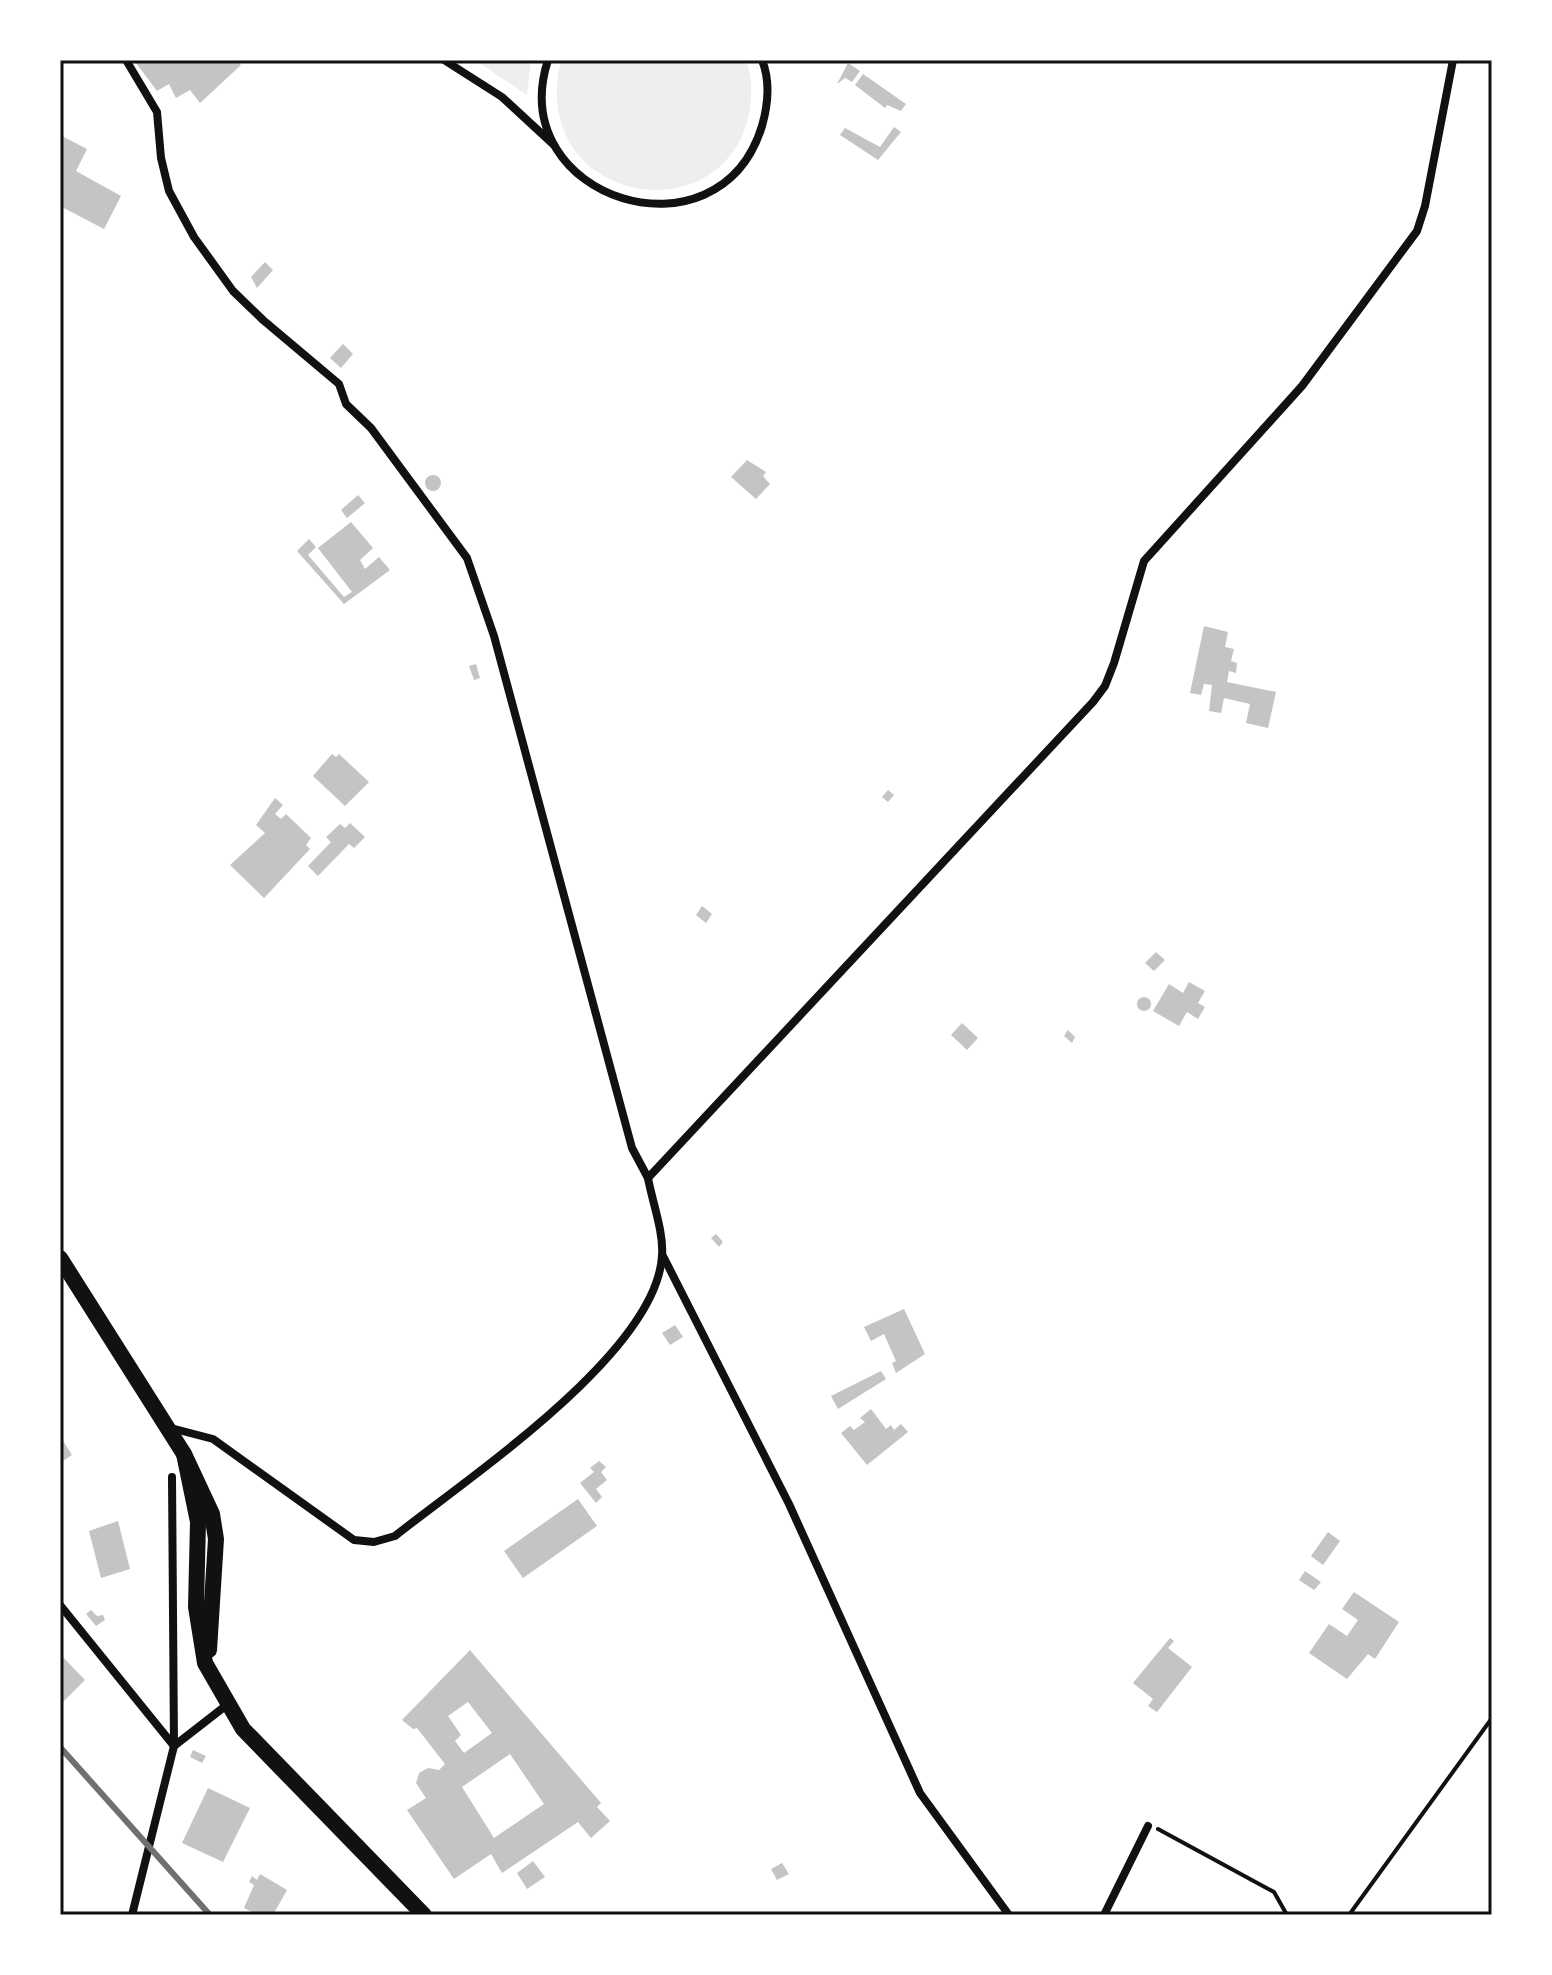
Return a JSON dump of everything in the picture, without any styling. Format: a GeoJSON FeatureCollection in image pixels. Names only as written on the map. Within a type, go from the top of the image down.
{"type":"FeatureCollection","features":[{"type":"Feature","properties":{"kind":"main road"},"geometry":{"type":"LineString","coordinates":[[60,1258],[184,1454],[198,1522],[196,1607],[205,1663],[243,1729],[424,1915]]}},
{"type":"Feature","properties":{"kind":"street"},"geometry":{"type":"LineString","coordinates":[[126,60],[157,112],[161,158],[169,191],[194,237],[233,291],[339,384],[346,404],[371,428],[467,558],[494,636],[632,1148],[648,1178],[662,1254],[789,1504],[920,1793],[1009,1915]]}},
{"type":"Feature","properties":{"kind":"street"},"geometry":{"type":"LineString","coordinates":[[444,60],[502,97],[556,146],[581,178],[608,195],[638,204],[670,205],[701,196],[733,175],[756,144],[767,107],[762,60]]}},
{"type":"Feature","properties":{"kind":"street"},"geometry":{"type":"LineString","coordinates":[[548,60],[543,76],[544,112],[556,146]]}},
{"type":"Feature","properties":{"kind":"street"},"geometry":{"type":"LineString","coordinates":[[648,1178],[1105,686],[1144,561],[1302,386],[1417,231],[1425,206],[1453,60]]}},
{"type":"Feature","properties":{"kind":"street"},"geometry":{"type":"LineString","coordinates":[[166,1427],[213,1439],[354,1540],[374,1542],[395,1536],[582,1386],[634,1328],[649,1303],[662,1254]]}},
{"type":"Feature","properties":{"kind":"street"},"geometry":{"type":"LineString","coordinates":[[132,1915],[174,1746],[172,1477]]}},
{"type":"Feature","properties":{"kind":"street"},"geometry":{"type":"LineString","coordinates":[[60,1605],[174,1746]]}},
{"type":"Feature","properties":{"kind":"street"},"geometry":{"type":"LineString","coordinates":[[174,1746],[228,1703]]}},
{"type":"Feature","properties":{"kind":"street"},"geometry":{"type":"LineString","coordinates":[[1104,1915],[1148,1826]]}},
{"type":"Feature","properties":{"kind":"path"},"geometry":{"type":"LineString","coordinates":[[1349,1915],[1492,1718]]}},
{"type":"Feature","properties":{"kind":"path"},"geometry":{"type":"LineString","coordinates":[[1148,1826],[1274,1892],[1287,1915]]}},
{"type":"Feature","properties":{"kind":"shaded area"},"geometry":{"type":"Polygon","coordinates":[[[475,60],[531,60],[527,95],[475,60]]]}},
{"type":"Feature","properties":{"kind":"shaded area"},"geometry":{"type":"Polygon","coordinates":[[[561,60],[746,60],[751,87],[749,114],[732,153],[704,178],[669,189],[632,187],[598,173],[572,146],[558,108],[561,60]]]}},
{"type":"Feature","properties":{"kind":"building"},"geometry":{"type":"Polygon","coordinates":[[[139,60],[235,60],[241,65],[200,103],[190,90],[176,98],[169,84],[157,91],[136,63],[139,60]]]}},
{"type":"Feature","properties":{"kind":"building"},"geometry":{"type":"Polygon","coordinates":[[[848,63],[860,71],[852,82],[845,78],[837,84],[848,63]]]}},
{"type":"Feature","properties":{"kind":"building"},"geometry":{"type":"Polygon","coordinates":[[[863,74],[906,104],[901,111],[887,105],[885,108],[855,85],[863,74]]]}},
{"type":"Feature","properties":{"kind":"building"},"geometry":{"type":"Polygon","coordinates":[[[894,127],[901,132],[878,160],[840,135],[845,128],[880,147],[894,127]]]}},
{"type":"Feature","properties":{"kind":"building"},"geometry":{"type":"Polygon","coordinates":[[[60,135],[87,149],[76,171],[121,196],[104,229],[60,206],[60,135]]]}},
{"type":"Feature","properties":{"kind":"building"},"geometry":{"type":"Polygon","coordinates":[[[265,262],[273,270],[257,288],[251,277],[265,262]]]}},
{"type":"Feature","properties":{"kind":"building"},"geometry":{"type":"Polygon","coordinates":[[[343,344],[353,354],[341,368],[330,358],[343,344]]]}},
{"type":"Feature","properties":{"kind":"building"},"geometry":{"type":"Polygon","coordinates":[[[747,460],[766,472],[763,476],[770,484],[756,499],[731,477],[747,460]]]}},
{"type":"Feature","properties":{"kind":"building"},"geometry":{"type":"Polygon","coordinates":[[[430,475],[436,475],[441,483],[439,489],[430,491],[425,486],[425,480],[430,475]]]}},
{"type":"Feature","properties":{"kind":"building"},"geometry":{"type":"Polygon","coordinates":[[[358,495],[365,503],[347,518],[341,510],[358,495]]]}},
{"type":"Feature","properties":{"kind":"building"},"geometry":{"type":"Polygon","coordinates":[[[351,522],[373,548],[360,560],[365,569],[379,557],[390,570],[344,604],[297,551],[309,539],[316,547],[308,555],[344,597],[352,592],[318,548],[351,522]]]}},
{"type":"Feature","properties":{"kind":"building"},"geometry":{"type":"Polygon","coordinates":[[[1204,626],[1228,632],[1225,647],[1234,649],[1231,661],[1237,663],[1236,673],[1229,671],[1227,682],[1276,692],[1268,728],[1246,723],[1250,704],[1224,698],[1221,713],[1209,711],[1212,685],[1204,684],[1201,695],[1190,693],[1204,626]]]}},
{"type":"Feature","properties":{"kind":"building"},"geometry":{"type":"Polygon","coordinates":[[[476,664],[480,678],[474,680],[469,666],[476,664]]]}},
{"type":"Feature","properties":{"kind":"building"},"geometry":{"type":"Polygon","coordinates":[[[332,754],[336,757],[339,754],[369,782],[345,806],[313,776],[332,754]]]}},
{"type":"Feature","properties":{"kind":"building"},"geometry":{"type":"Polygon","coordinates":[[[888,790],[894,795],[888,802],[882,797],[888,790]]]}},
{"type":"Feature","properties":{"kind":"building"},"geometry":{"type":"Polygon","coordinates":[[[275,798],[283,805],[275,814],[281,819],[286,814],[311,838],[306,845],[310,849],[264,898],[230,865],[265,833],[256,825],[275,798]]]}},
{"type":"Feature","properties":{"kind":"building"},"geometry":{"type":"Polygon","coordinates":[[[350,823],[365,837],[354,848],[349,844],[318,876],[308,866],[331,842],[326,837],[340,824],[345,828],[350,823]]]}},
{"type":"Feature","properties":{"kind":"building"},"geometry":{"type":"Polygon","coordinates":[[[702,906],[712,914],[706,923],[696,915],[702,906]]]}},
{"type":"Feature","properties":{"kind":"building"},"geometry":{"type":"Polygon","coordinates":[[[1156,952],[1165,960],[1154,971],[1145,963],[1156,952]]]}},
{"type":"Feature","properties":{"kind":"building"},"geometry":{"type":"Polygon","coordinates":[[[1189,982],[1205,991],[1198,1003],[1205,1007],[1198,1019],[1187,1012],[1179,1026],[1153,1011],[1169,984],[1183,993],[1189,982]]]}},
{"type":"Feature","properties":{"kind":"building"},"geometry":{"type":"Polygon","coordinates":[[[1144,997],[1151,1004],[1144,1011],[1137,1004],[1144,997]]]}},
{"type":"Feature","properties":{"kind":"building"},"geometry":{"type":"Polygon","coordinates":[[[962,1023],[978,1038],[967,1050],[951,1035],[962,1023]]]}},
{"type":"Feature","properties":{"kind":"building"},"geometry":{"type":"Polygon","coordinates":[[[1068,1030],[1075,1037],[1072,1043],[1064,1036],[1068,1030]]]}},
{"type":"Feature","properties":{"kind":"building"},"geometry":{"type":"Polygon","coordinates":[[[716,1234],[723,1242],[719,1247],[711,1238],[716,1234]]]}},
{"type":"Feature","properties":{"kind":"building"},"geometry":{"type":"Polygon","coordinates":[[[904,1309],[925,1354],[896,1373],[892,1363],[896,1361],[884,1334],[871,1341],[864,1327],[904,1309]]]}},
{"type":"Feature","properties":{"kind":"building"},"geometry":{"type":"Polygon","coordinates":[[[675,1325],[683,1337],[670,1345],[662,1333],[675,1325]]]}},
{"type":"Feature","properties":{"kind":"building"},"geometry":{"type":"Polygon","coordinates":[[[881,1371],[886,1379],[838,1409],[831,1396],[881,1371]]]}},
{"type":"Feature","properties":{"kind":"building"},"geometry":{"type":"Polygon","coordinates":[[[871,1409],[886,1429],[891,1425],[894,1430],[901,1424],[908,1432],[867,1465],[841,1433],[850,1426],[854,1430],[865,1422],[860,1418],[871,1409]]]}},
{"type":"Feature","properties":{"kind":"building"},"geometry":{"type":"Polygon","coordinates":[[[60,1436],[72,1455],[60,1463],[60,1436]]]}},
{"type":"Feature","properties":{"kind":"building"},"geometry":{"type":"Polygon","coordinates":[[[599,1461],[606,1467],[601,1472],[607,1480],[596,1489],[602,1497],[596,1503],[580,1483],[594,1472],[590,1468],[599,1461]]]}},
{"type":"Feature","properties":{"kind":"building"},"geometry":{"type":"Polygon","coordinates":[[[578,1499],[597,1526],[523,1578],[504,1551],[578,1499]]]}},
{"type":"Feature","properties":{"kind":"building"},"geometry":{"type":"Polygon","coordinates":[[[118,1521],[130,1569],[101,1578],[89,1531],[118,1521]]]}},
{"type":"Feature","properties":{"kind":"building"},"geometry":{"type":"Polygon","coordinates":[[[1328,1532],[1340,1541],[1323,1565],[1311,1556],[1328,1532]]]}},
{"type":"Feature","properties":{"kind":"building"},"geometry":{"type":"Polygon","coordinates":[[[1305,1571],[1321,1582],[1314,1590],[1299,1580],[1305,1571]]]}},
{"type":"Feature","properties":{"kind":"building"},"geometry":{"type":"Polygon","coordinates":[[[1354,1592],[1399,1622],[1375,1659],[1368,1654],[1347,1679],[1309,1653],[1329,1624],[1347,1636],[1358,1620],[1342,1609],[1354,1592]]]}},
{"type":"Feature","properties":{"kind":"building"},"geometry":{"type":"Polygon","coordinates":[[[91,1610],[97,1616],[103,1615],[105,1620],[96,1626],[86,1614],[91,1610]]]}},
{"type":"Feature","properties":{"kind":"building"},"geometry":{"type":"Polygon","coordinates":[[[1170,1638],[1174,1641],[1168,1648],[1192,1667],[1157,1712],[1148,1706],[1153,1699],[1133,1683],[1170,1638]]]}},
{"type":"Feature","properties":{"kind":"building"},"geometry":{"type":"Polygon","coordinates":[[[470,1650],[601,1803],[597,1807],[610,1821],[591,1838],[578,1822],[502,1873],[491,1854],[454,1879],[407,1810],[426,1798],[416,1783],[419,1773],[428,1768],[439,1770],[445,1764],[417,1728],[413,1729],[402,1720],[470,1650]],[[468,1702],[448,1716],[461,1735],[455,1741],[464,1753],[492,1733],[468,1702]],[[510,1754],[462,1787],[494,1838],[544,1804],[510,1754]]]}},
{"type":"Feature","properties":{"kind":"building"},"geometry":{"type":"Polygon","coordinates":[[[60,1654],[85,1680],[60,1705],[60,1654]]]}},
{"type":"Feature","properties":{"kind":"building"},"geometry":{"type":"Polygon","coordinates":[[[193,1750],[206,1756],[202,1763],[190,1757],[193,1750]]]}},
{"type":"Feature","properties":{"kind":"building"},"geometry":{"type":"Polygon","coordinates":[[[208,1788],[250,1808],[223,1862],[182,1843],[208,1788]]]}},
{"type":"Feature","properties":{"kind":"building"},"geometry":{"type":"Polygon","coordinates":[[[533,1861],[545,1877],[527,1889],[517,1873],[533,1861]]]}},
{"type":"Feature","properties":{"kind":"building"},"geometry":{"type":"Polygon","coordinates":[[[782,1863],[789,1874],[777,1880],[771,1869],[782,1863]]]}},
{"type":"Feature","properties":{"kind":"building"},"geometry":{"type":"Polygon","coordinates":[[[260,1874],[287,1890],[273,1915],[258,1915],[244,1908],[254,1885],[249,1882],[252,1876],[257,1880],[260,1874]]]}},
{"type":"Feature","properties":{"kind":"railway"},"geometry":{"type":"LineString","coordinates":[[60,1747],[210,1915]]}}]}
